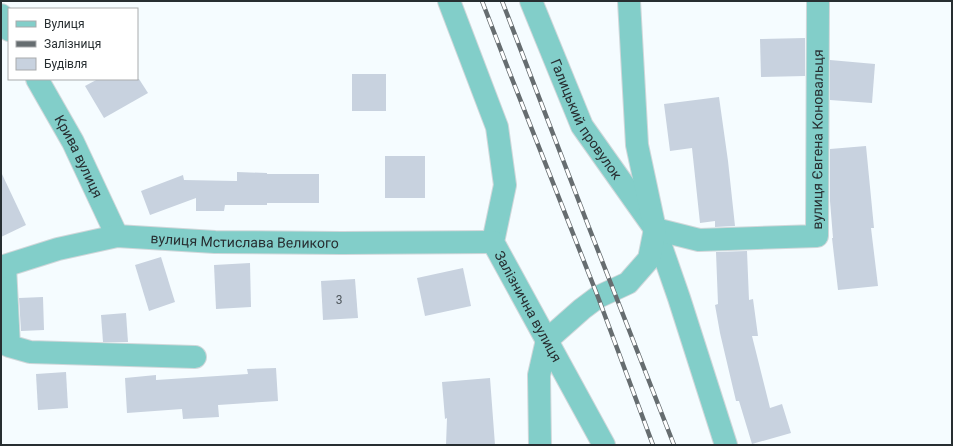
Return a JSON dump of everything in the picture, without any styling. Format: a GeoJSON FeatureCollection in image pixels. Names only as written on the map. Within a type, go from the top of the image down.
{"type":"FeatureCollection","features":[{"type":"Feature","properties":{"kind":"street","name":"Залізнична вулиця"},"geometry":{"type":"LineString","coordinates":[[449,1],[497,127],[505,185],[493,242],[604,445]]}},
{"type":"Feature","properties":{"kind":"street","name":"Галицький провулок"},"geometry":{"type":"LineString","coordinates":[[531,1],[582,126],[655,229]]}},
{"type":"Feature","properties":{"kind":"street"},"geometry":{"type":"LineString","coordinates":[[629,1],[637,145],[655,229],[679,298],[726,445]]}},
{"type":"Feature","properties":{"kind":"street","name":"вулиця Євгена Коновальця"},"geometry":{"type":"LineString","coordinates":[[655,229],[700,240],[817,236],[818,1]]}},
{"type":"Feature","properties":{"kind":"street"},"geometry":{"type":"LineString","coordinates":[[1,15],[8,28]]}},
{"type":"Feature","properties":{"kind":"street","name":"Крива вулиця"},"geometry":{"type":"LineString","coordinates":[[38,80],[73,142],[117,236]]}},
{"type":"Feature","properties":{"kind":"street"},"geometry":{"type":"LineString","coordinates":[[540,445],[539,374],[547,340],[598,297],[628,283],[649,259],[655,229]]}},
{"type":"Feature","properties":{"kind":"street","name":"вулиця Мстислава Великого"},"geometry":{"type":"LineString","coordinates":[[3,266],[58,249],[117,236],[215,242],[493,242]]}},
{"type":"Feature","properties":{"kind":"street"},"geometry":{"type":"LineString","coordinates":[[3,266],[9,346],[30,352],[195,357]]}},
{"type":"Feature","properties":{"kind":"building"},"geometry":{"type":"Polygon","coordinates":[[[805,38],[805,76],[761,77],[760,39],[805,38]]]}},
{"type":"Feature","properties":{"kind":"building"},"geometry":{"type":"Polygon","coordinates":[[[830,60],[875,64],[872,103],[830,100],[830,60]]]}},
{"type":"Feature","properties":{"kind":"building"},"geometry":{"type":"Polygon","coordinates":[[[352,74],[386,74],[386,111],[352,111],[352,74]]]}},
{"type":"Feature","properties":{"kind":"building"},"geometry":{"type":"Polygon","coordinates":[[[139,79],[148,93],[104,118],[85,86],[96,80],[139,79]]]}},
{"type":"Feature","properties":{"kind":"building"},"geometry":{"type":"Polygon","coordinates":[[[719,97],[735,226],[715,227],[715,221],[700,223],[692,148],[670,151],[664,104],[719,97]]]}},
{"type":"Feature","properties":{"kind":"building"},"geometry":{"type":"Polygon","coordinates":[[[866,146],[874,228],[871,228],[878,286],[838,290],[832,238],[830,149],[866,146]]]}},
{"type":"Feature","properties":{"kind":"building"},"geometry":{"type":"Polygon","coordinates":[[[385,156],[425,156],[425,198],[385,198],[385,156]]]}},
{"type":"Feature","properties":{"kind":"building"},"geometry":{"type":"Polygon","coordinates":[[[1,172],[26,225],[1,237],[1,172]]]}},
{"type":"Feature","properties":{"kind":"building"},"geometry":{"type":"Polygon","coordinates":[[[237,172],[267,174],[319,174],[319,203],[225,205],[224,211],[196,211],[196,198],[150,215],[141,191],[183,175],[184,180],[237,181],[237,172]]]}},
{"type":"Feature","properties":{"kind":"building"},"geometry":{"type":"Polygon","coordinates":[[[747,251],[749,300],[753,299],[758,336],[752,336],[770,408],[782,404],[791,433],[752,444],[739,401],[736,401],[715,305],[718,304],[716,252],[747,251]]]}},
{"type":"Feature","properties":{"kind":"building"},"geometry":{"type":"Polygon","coordinates":[[[161,257],[175,302],[149,311],[135,265],[161,257]]]}},
{"type":"Feature","properties":{"kind":"building"},"geometry":{"type":"Polygon","coordinates":[[[250,263],[251,307],[216,309],[214,265],[250,263]]]}},
{"type":"Feature","properties":{"kind":"building"},"geometry":{"type":"Polygon","coordinates":[[[463,268],[471,306],[425,316],[417,278],[463,268]]]}},
{"type":"Feature","properties":{"kind":"building"},"geometry":{"type":"Polygon","coordinates":[[[355,279],[358,318],[323,320],[321,281],[355,279]]]}},
{"type":"Feature","properties":{"kind":"building"},"geometry":{"type":"Polygon","coordinates":[[[43,297],[44,330],[21,331],[19,298],[43,297]]]}},
{"type":"Feature","properties":{"kind":"building"},"geometry":{"type":"Polygon","coordinates":[[[126,313],[128,342],[103,342],[101,315],[126,313]]]}},
{"type":"Feature","properties":{"kind":"building"},"geometry":{"type":"Polygon","coordinates":[[[276,368],[278,401],[218,405],[219,417],[183,419],[182,409],[127,413],[125,378],[156,375],[156,380],[248,374],[247,369],[276,368]]]}},
{"type":"Feature","properties":{"kind":"building"},"geometry":{"type":"Polygon","coordinates":[[[66,372],[68,408],[38,410],[36,374],[66,372]]]}},
{"type":"Feature","properties":{"kind":"building"},"geometry":{"type":"Polygon","coordinates":[[[490,378],[495,445],[446,445],[447,418],[445,419],[442,382],[490,378]]]}},
{"type":"Feature","properties":{"kind":"railway"},"geometry":{"type":"LineString","coordinates":[[482,1],[598,297],[653,445]]}},
{"type":"Feature","properties":{"kind":"railway"},"geometry":{"type":"LineString","coordinates":[[502,1],[674,445]]}}]}
